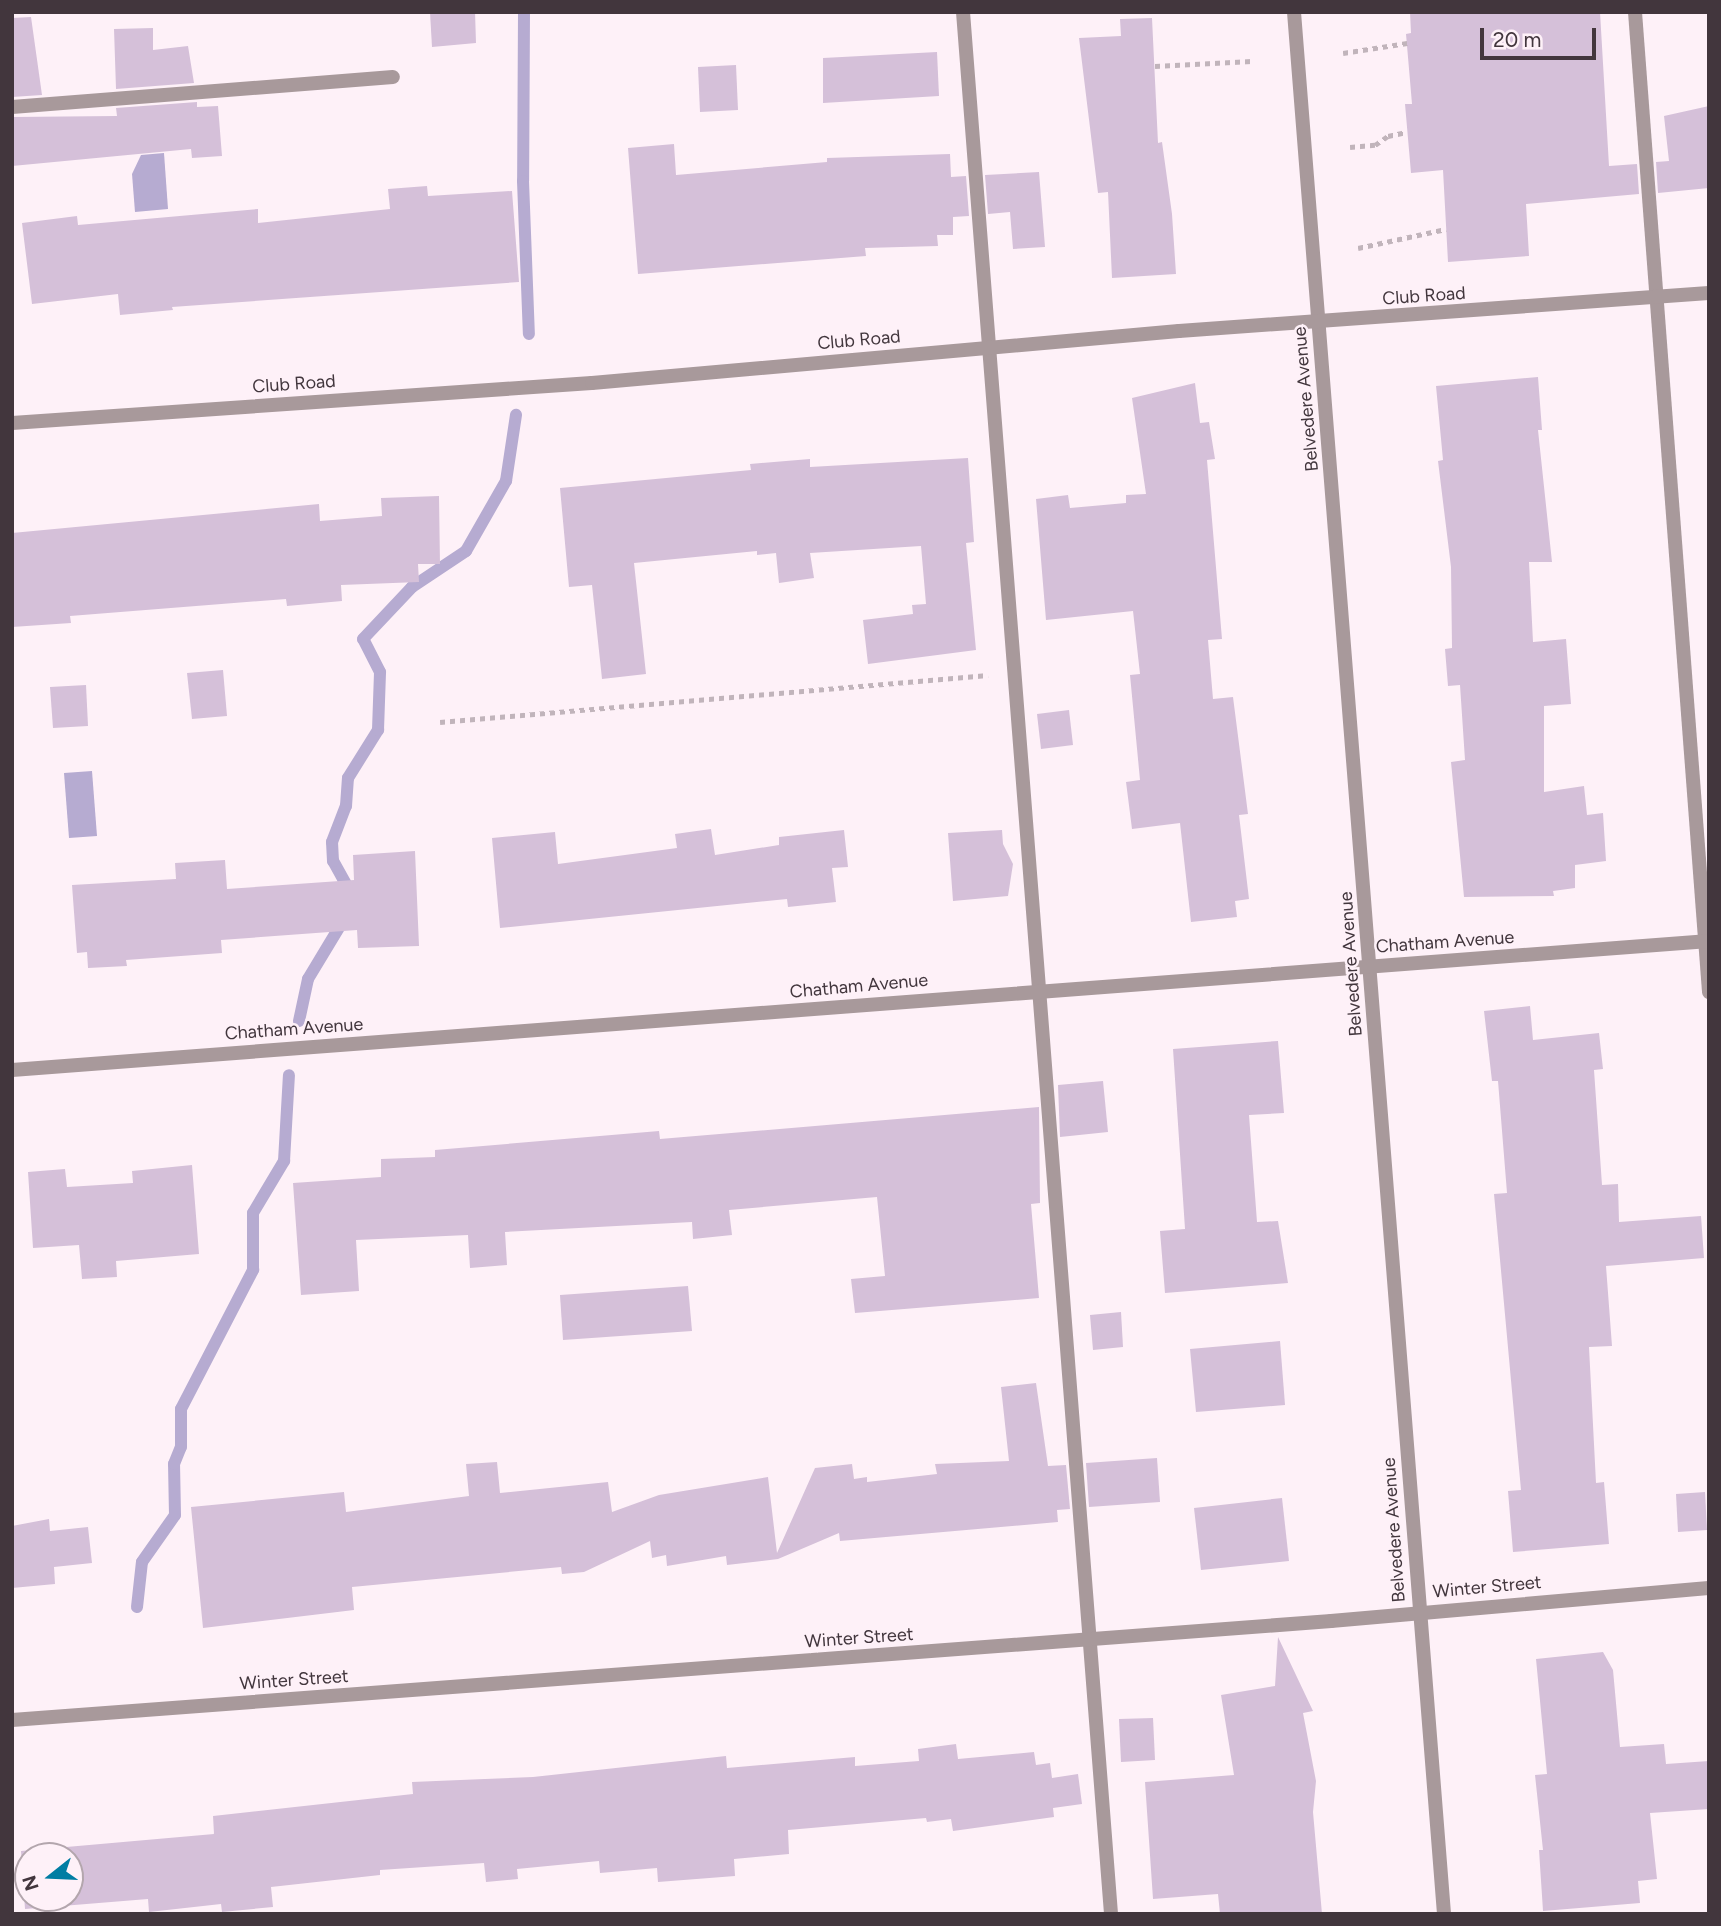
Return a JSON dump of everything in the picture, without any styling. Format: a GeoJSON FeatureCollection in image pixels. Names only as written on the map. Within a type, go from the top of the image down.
{"type":"FeatureCollection","features":[{"type":"Feature","properties":{"kind":"street"},"geometry":{"type":"LineString","coordinates":[[962,12],[1111,1914]]}},
{"type":"Feature","properties":{"kind":"street","name":"Belvedere Avenue"},"geometry":{"type":"LineString","coordinates":[[1294,12],[1444,1914]]}},
{"type":"Feature","properties":{"kind":"street"},"geometry":{"type":"LineString","coordinates":[[1635,12],[1709,992]]}},
{"type":"Feature","properties":{"kind":"street"},"geometry":{"type":"LineString","coordinates":[[12,107],[393,76]]}},
{"type":"Feature","properties":{"kind":"street","name":"Club Road"},"geometry":{"type":"LineString","coordinates":[[12,423],[592,383],[989,347],[1709,293]]}},
{"type":"Feature","properties":{"kind":"street","name":"Chatham Avenue"},"geometry":{"type":"LineString","coordinates":[[12,1070],[1707,941]]}},
{"type":"Feature","properties":{"kind":"street","name":"Winter Street"},"geometry":{"type":"LineString","coordinates":[[12,1720],[1089,1640],[1709,1588]]}},
{"type":"Feature","properties":{"kind":"path"},"geometry":{"type":"LineString","coordinates":[[1343,53],[1407,43]]}},
{"type":"Feature","properties":{"kind":"path"},"geometry":{"type":"LineString","coordinates":[[1155,66],[1252,61]]}},
{"type":"Feature","properties":{"kind":"path"},"geometry":{"type":"LineString","coordinates":[[1350,147],[1375,145],[1388,135],[1407,132]]}},
{"type":"Feature","properties":{"kind":"path"},"geometry":{"type":"LineString","coordinates":[[1358,248],[1446,229]]}},
{"type":"Feature","properties":{"kind":"path"},"geometry":{"type":"LineString","coordinates":[[440,722],[1014,673]]}},
{"type":"Feature","properties":{"kind":"shaded area"},"geometry":{"type":"Polygon","coordinates":[[[164,153],[168,209],[135,212],[132,174],[141,155],[164,153]]]}},
{"type":"Feature","properties":{"kind":"shaded area"},"geometry":{"type":"Polygon","coordinates":[[[92,771],[97,836],[69,838],[64,773],[92,771]]]}},
{"type":"Feature","properties":{"kind":"building"},"geometry":{"type":"Polygon","coordinates":[[[430,12],[475,12],[476,43],[432,47],[430,12]]]}},
{"type":"Feature","properties":{"kind":"building"},"geometry":{"type":"Polygon","coordinates":[[[1410,12],[1600,12],[1609,166],[1637,164],[1639,194],[1526,204],[1529,256],[1448,262],[1443,170],[1411,173],[1405,104],[1412,104],[1406,34],[1411,33],[1410,12]]]}},
{"type":"Feature","properties":{"kind":"building"},"geometry":{"type":"Polygon","coordinates":[[[31,17],[42,95],[12,97],[12,18],[31,17]]]}},
{"type":"Feature","properties":{"kind":"building"},"geometry":{"type":"Polygon","coordinates":[[[1152,18],[1158,143],[1162,142],[1172,214],[1176,274],[1112,278],[1108,192],[1098,193],[1079,38],[1121,36],[1120,19],[1152,18]]]}},
{"type":"Feature","properties":{"kind":"building"},"geometry":{"type":"Polygon","coordinates":[[[153,28],[153,50],[188,46],[194,83],[116,89],[114,29],[153,28]]]}},
{"type":"Feature","properties":{"kind":"building"},"geometry":{"type":"Polygon","coordinates":[[[937,52],[939,96],[823,103],[823,58],[937,52]]]}},
{"type":"Feature","properties":{"kind":"building"},"geometry":{"type":"Polygon","coordinates":[[[736,65],[738,110],[700,112],[698,67],[736,65]]]}},
{"type":"Feature","properties":{"kind":"building"},"geometry":{"type":"Polygon","coordinates":[[[197,102],[197,107],[218,106],[222,156],[192,158],[191,149],[12,166],[12,117],[117,116],[116,108],[197,102]]]}},
{"type":"Feature","properties":{"kind":"building"},"geometry":{"type":"Polygon","coordinates":[[[1709,106],[1709,188],[1658,193],[1656,162],[1669,161],[1664,116],[1709,106]]]}},
{"type":"Feature","properties":{"kind":"building"},"geometry":{"type":"Polygon","coordinates":[[[674,144],[676,175],[827,162],[827,158],[950,154],[951,177],[966,176],[969,216],[953,217],[953,235],[937,235],[938,246],[865,248],[866,256],[638,274],[628,148],[674,144]]]}},
{"type":"Feature","properties":{"kind":"building"},"geometry":{"type":"Polygon","coordinates":[[[1039,172],[1045,247],[1013,249],[1010,212],[988,214],[985,175],[1039,172]]]}},
{"type":"Feature","properties":{"kind":"building"},"geometry":{"type":"Polygon","coordinates":[[[427,186],[428,196],[512,191],[519,282],[172,307],[173,310],[120,315],[118,294],[32,304],[22,223],[77,216],[78,225],[258,209],[258,223],[390,209],[388,189],[427,186]]]}},
{"type":"Feature","properties":{"kind":"building"},"geometry":{"type":"Polygon","coordinates":[[[1538,377],[1542,430],[1538,430],[1552,562],[1529,562],[1533,642],[1566,639],[1571,704],[1544,706],[1544,792],[1584,786],[1587,815],[1603,813],[1606,861],[1575,865],[1575,888],[1553,891],[1554,896],[1464,897],[1451,762],[1465,760],[1460,685],[1448,686],[1445,649],[1452,648],[1451,567],[1438,461],[1443,460],[1436,386],[1538,377]]]}},
{"type":"Feature","properties":{"kind":"building"},"geometry":{"type":"Polygon","coordinates":[[[1195,383],[1200,423],[1209,422],[1215,459],[1207,460],[1222,639],[1208,640],[1213,699],[1233,697],[1248,814],[1239,815],[1249,899],[1235,901],[1237,917],[1191,922],[1180,823],[1132,829],[1126,782],[1140,780],[1130,675],[1140,674],[1133,611],[1046,620],[1036,499],[1068,495],[1070,508],[1126,503],[1126,495],[1146,494],[1132,398],[1195,383]]]}},
{"type":"Feature","properties":{"kind":"building"},"geometry":{"type":"Polygon","coordinates":[[[968,458],[974,542],[966,543],[976,650],[868,664],[863,620],[913,614],[912,605],[926,604],[921,546],[810,553],[814,578],[779,583],[776,553],[757,555],[757,551],[634,563],[646,674],[602,679],[592,585],[569,587],[560,488],[751,470],[750,464],[810,459],[810,467],[968,458]]]}},
{"type":"Feature","properties":{"kind":"building"},"geometry":{"type":"Polygon","coordinates":[[[439,496],[440,564],[418,564],[419,582],[341,585],[342,601],[287,606],[286,599],[70,616],[71,623],[12,627],[12,533],[319,504],[320,521],[382,516],[381,498],[439,496]]]}},
{"type":"Feature","properties":{"kind":"building"},"geometry":{"type":"Polygon","coordinates":[[[223,670],[227,716],[192,719],[187,673],[223,670]]]}},
{"type":"Feature","properties":{"kind":"building"},"geometry":{"type":"Polygon","coordinates":[[[86,685],[88,726],[53,728],[50,687],[86,685]]]}},
{"type":"Feature","properties":{"kind":"building"},"geometry":{"type":"Polygon","coordinates":[[[1069,710],[1073,745],[1041,749],[1037,714],[1069,710]]]}},
{"type":"Feature","properties":{"kind":"building"},"geometry":{"type":"Polygon","coordinates":[[[711,829],[715,855],[779,845],[779,837],[844,830],[848,867],[832,868],[836,902],[788,907],[787,899],[500,928],[492,838],[555,832],[558,864],[677,848],[675,834],[711,829]]]}},
{"type":"Feature","properties":{"kind":"building"},"geometry":{"type":"Polygon","coordinates":[[[1002,830],[1003,844],[1013,864],[1008,896],[953,901],[948,833],[1002,830]]]}},
{"type":"Feature","properties":{"kind":"building"},"geometry":{"type":"Polygon","coordinates":[[[415,851],[419,946],[358,948],[357,930],[221,940],[222,953],[126,960],[127,966],[88,968],[87,952],[77,953],[72,885],[176,879],[175,863],[225,860],[227,889],[354,880],[353,855],[415,851]]]}},
{"type":"Feature","properties":{"kind":"building"},"geometry":{"type":"Polygon","coordinates":[[[1530,1006],[1533,1040],[1599,1033],[1603,1069],[1594,1070],[1602,1185],[1618,1184],[1619,1222],[1701,1216],[1704,1258],[1606,1266],[1612,1346],[1589,1347],[1596,1483],[1604,1482],[1609,1544],[1513,1552],[1508,1491],[1521,1490],[1494,1194],[1507,1193],[1498,1081],[1492,1081],[1484,1011],[1530,1006]]]}},
{"type":"Feature","properties":{"kind":"building"},"geometry":{"type":"Polygon","coordinates":[[[1278,1041],[1284,1113],[1249,1115],[1257,1222],[1278,1221],[1288,1283],[1165,1293],[1160,1231],[1185,1229],[1173,1049],[1278,1041]]]}},
{"type":"Feature","properties":{"kind":"building"},"geometry":{"type":"Polygon","coordinates":[[[1103,1081],[1108,1132],[1060,1137],[1058,1085],[1103,1081]]]}},
{"type":"Feature","properties":{"kind":"building"},"geometry":{"type":"Polygon","coordinates":[[[1039,1107],[1040,1203],[1031,1204],[1039,1298],[855,1313],[851,1279],[885,1276],[877,1197],[729,1210],[732,1235],[693,1239],[692,1222],[505,1232],[507,1265],[470,1268],[468,1235],[356,1240],[359,1291],[301,1295],[293,1183],[381,1177],[381,1159],[435,1157],[435,1150],[659,1131],[660,1139],[1039,1107]]]}},
{"type":"Feature","properties":{"kind":"building"},"geometry":{"type":"Polygon","coordinates":[[[192,1165],[199,1254],[116,1261],[117,1277],[82,1279],[79,1245],[33,1248],[28,1172],[65,1169],[67,1187],[133,1183],[132,1171],[192,1165]]]}},
{"type":"Feature","properties":{"kind":"building"},"geometry":{"type":"Polygon","coordinates":[[[688,1286],[692,1331],[563,1340],[560,1295],[688,1286]]]}},
{"type":"Feature","properties":{"kind":"building"},"geometry":{"type":"Polygon","coordinates":[[[1121,1312],[1123,1347],[1093,1350],[1090,1315],[1121,1312]]]}},
{"type":"Feature","properties":{"kind":"building"},"geometry":{"type":"Polygon","coordinates":[[[1280,1341],[1285,1405],[1196,1412],[1190,1349],[1280,1341]]]}},
{"type":"Feature","properties":{"kind":"building"},"geometry":{"type":"Polygon","coordinates":[[[1036,1383],[1048,1466],[1066,1465],[1070,1509],[1057,1510],[1058,1522],[840,1541],[839,1533],[778,1559],[727,1565],[726,1556],[667,1566],[666,1555],[652,1558],[650,1541],[584,1572],[562,1574],[561,1567],[352,1587],[354,1610],[203,1628],[191,1507],[344,1492],[346,1512],[469,1496],[466,1464],[497,1462],[500,1493],[608,1482],[612,1512],[659,1495],[768,1477],[777,1553],[815,1468],[852,1464],[854,1479],[867,1477],[867,1482],[937,1474],[935,1464],[1009,1461],[1001,1387],[1036,1383]]]}},
{"type":"Feature","properties":{"kind":"building"},"geometry":{"type":"Polygon","coordinates":[[[1157,1458],[1160,1502],[1089,1507],[1086,1463],[1157,1458]]]}},
{"type":"Feature","properties":{"kind":"building"},"geometry":{"type":"Polygon","coordinates":[[[1705,1492],[1707,1530],[1678,1532],[1676,1494],[1705,1492]]]}},
{"type":"Feature","properties":{"kind":"building"},"geometry":{"type":"Polygon","coordinates":[[[1282,1498],[1289,1561],[1201,1570],[1194,1508],[1282,1498]]]}},
{"type":"Feature","properties":{"kind":"building"},"geometry":{"type":"Polygon","coordinates":[[[49,1519],[50,1531],[88,1527],[92,1563],[54,1567],[55,1584],[12,1588],[12,1526],[49,1519]]]}},
{"type":"Feature","properties":{"kind":"building"},"geometry":{"type":"Polygon","coordinates":[[[1278,1637],[1313,1711],[1303,1713],[1316,1781],[1313,1812],[1322,1914],[1220,1914],[1218,1894],[1153,1899],[1145,1782],[1234,1775],[1221,1695],[1275,1686],[1278,1637]]]}},
{"type":"Feature","properties":{"kind":"building"},"geometry":{"type":"Polygon","coordinates":[[[1603,1652],[1613,1670],[1620,1747],[1664,1744],[1666,1764],[1709,1761],[1709,1809],[1650,1813],[1657,1879],[1638,1881],[1640,1903],[1543,1911],[1539,1850],[1543,1850],[1535,1775],[1547,1774],[1536,1659],[1603,1652]]]}},
{"type":"Feature","properties":{"kind":"building"},"geometry":{"type":"Polygon","coordinates":[[[1153,1718],[1155,1760],[1121,1762],[1119,1719],[1153,1718]]]}},
{"type":"Feature","properties":{"kind":"building"},"geometry":{"type":"Polygon","coordinates":[[[956,1744],[958,1759],[1034,1752],[1036,1765],[1050,1763],[1052,1778],[1078,1774],[1082,1804],[1053,1808],[1054,1817],[953,1831],[951,1819],[927,1822],[926,1818],[788,1830],[789,1854],[734,1859],[735,1876],[658,1882],[657,1868],[600,1873],[599,1861],[517,1869],[518,1879],[486,1882],[484,1863],[380,1870],[380,1875],[271,1887],[273,1907],[222,1912],[221,1904],[149,1912],[148,1899],[84,1904],[84,1845],[214,1834],[213,1816],[413,1794],[412,1782],[533,1777],[726,1756],[727,1768],[855,1757],[855,1766],[919,1761],[918,1749],[956,1744]]]}},
{"type":"Feature","properties":{"kind":"waterway"},"geometry":{"type":"LineString","coordinates":[[524,12],[523,181],[529,334]]}},
{"type":"Feature","properties":{"kind":"waterway"},"geometry":{"type":"LineString","coordinates":[[352,895],[333,861],[332,842],[346,806],[348,778],[378,730],[380,672],[363,639],[412,587],[466,551],[506,481],[516,415]]}},
{"type":"Feature","properties":{"kind":"waterway"},"geometry":{"type":"LineString","coordinates":[[299,1021],[308,979],[346,916]]}},
{"type":"Feature","properties":{"kind":"waterway"},"geometry":{"type":"LineString","coordinates":[[137,1607],[142,1562],[175,1515],[174,1464],[181,1447],[181,1409],[253,1270],[253,1213],[284,1161],[289,1075]]}}]}
